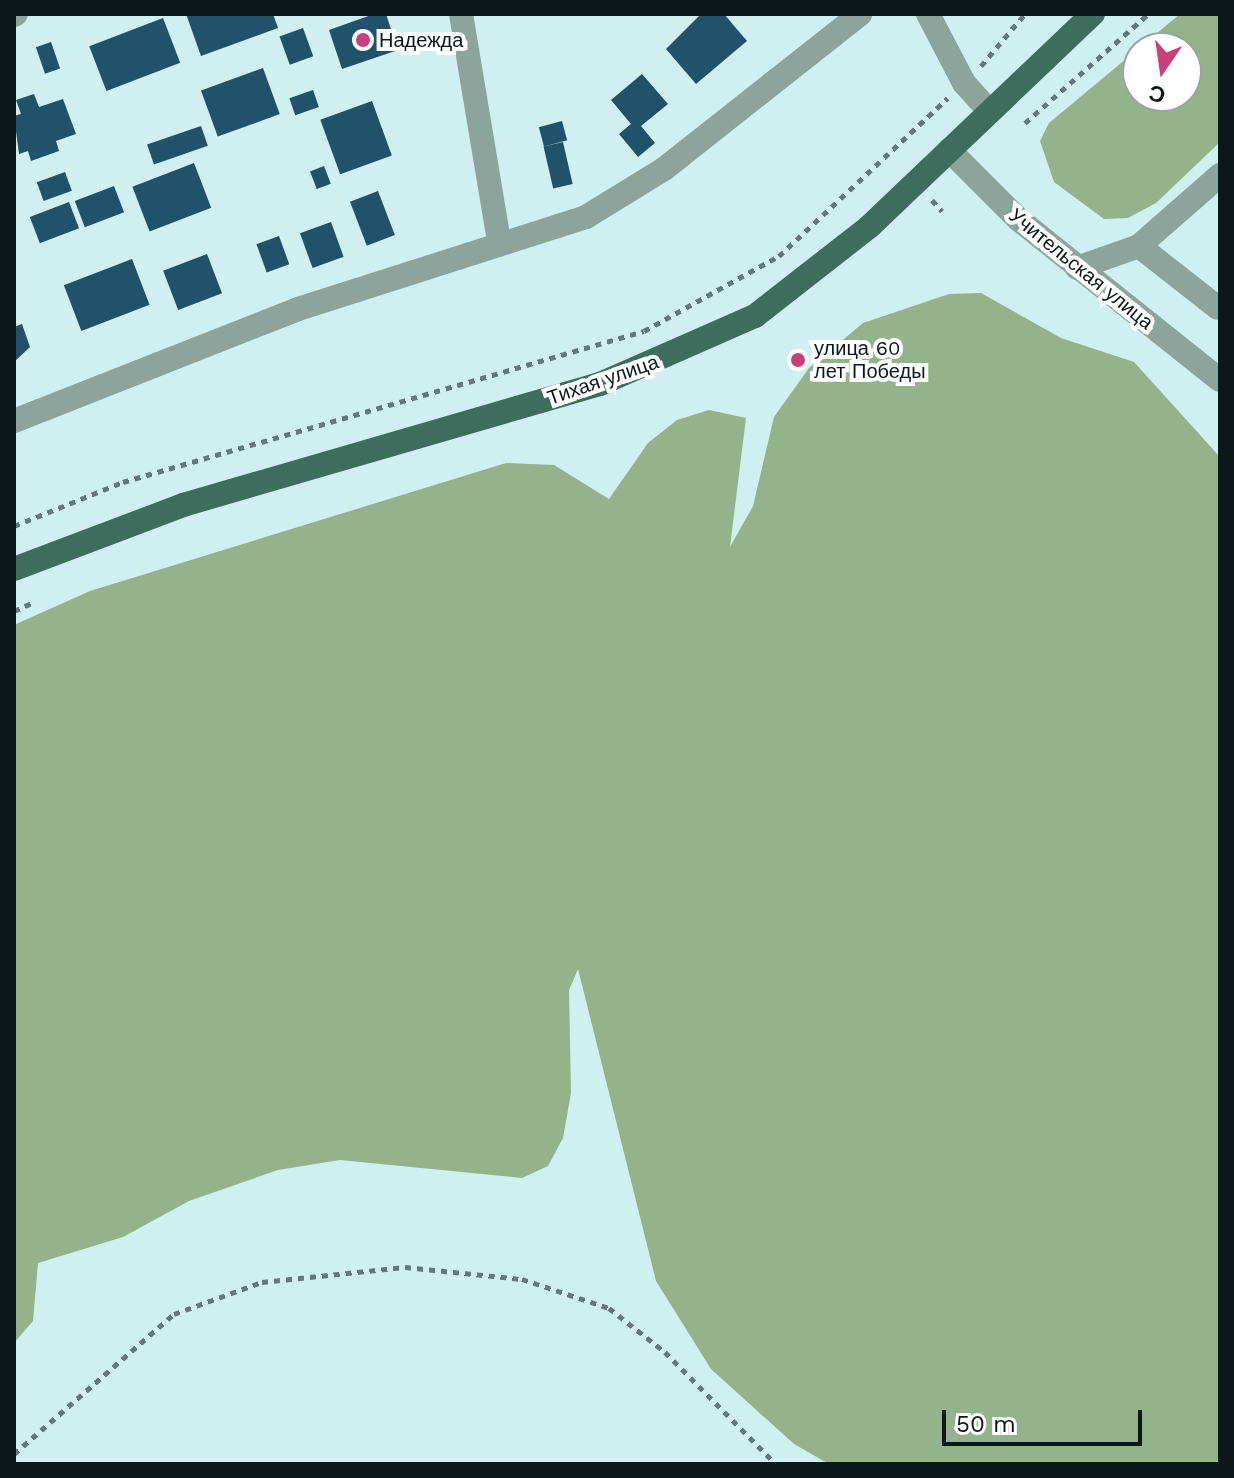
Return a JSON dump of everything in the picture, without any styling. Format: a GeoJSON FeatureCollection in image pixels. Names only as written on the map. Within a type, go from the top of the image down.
{"type":"FeatureCollection","features":[{"type":"Feature","properties":{"kind":"main road","name":"Тихая улица"},"geometry":{"type":"LineString","coordinates":[[14,569],[183,505],[600,384],[712,338],[820,267],[1093,14]]}},
{"type":"Feature","properties":{"kind":"street"},"geometry":{"type":"LineString","coordinates":[[461,14],[499,242]]}},
{"type":"Feature","properties":{"kind":"street"},"geometry":{"type":"LineString","coordinates":[[14,421],[298,309],[499,242],[586,217],[639,187],[860,14]]}},
{"type":"Feature","properties":{"kind":"street"},"geometry":{"type":"LineString","coordinates":[[928,14],[964,83],[989,111]]}},
{"type":"Feature","properties":{"kind":"street","name":"Учительская улица"},"geometry":{"type":"LineString","coordinates":[[949,150],[1077,268],[1220,380]]}},
{"type":"Feature","properties":{"kind":"street"},"geometry":{"type":"LineString","coordinates":[[1077,268],[1139,246],[1220,175]]}},
{"type":"Feature","properties":{"kind":"street"},"geometry":{"type":"LineString","coordinates":[[1139,246],[1218,308]]}},
{"type":"Feature","properties":{"kind":"path"},"geometry":{"type":"LineString","coordinates":[[14,526],[123,482],[592,349],[691,309],[825,218],[964,83],[1025,14]]}},
{"type":"Feature","properties":{"kind":"path"},"geometry":{"type":"LineString","coordinates":[[1025,123],[1148,14]]}},
{"type":"Feature","properties":{"kind":"path"},"geometry":{"type":"LineString","coordinates":[[14,611],[34,602]]}},
{"type":"Feature","properties":{"kind":"path"},"geometry":{"type":"LineString","coordinates":[[14,1454],[174,1314],[262,1282],[405,1267],[522,1279],[609,1308],[665,1352],[776,1464]]}},
{"type":"Feature","properties":{"kind":"green space"},"geometry":{"type":"Polygon","coordinates":[[[1180,14],[1220,14],[1220,142],[1156,203],[1128,218],[1104,219],[1054,182],[1040,141],[1049,123],[1122,62],[1122,112],[1202,112],[1202,32],[1158,32],[1180,14]]]}},
{"type":"Feature","properties":{"kind":"green space"},"geometry":{"type":"Polygon","coordinates":[[[981,293],[1061,338],[1134,362],[1220,457],[1220,1464],[829,1464],[794,1444],[711,1369],[656,1281],[578,969],[569,990],[571,1093],[563,1138],[548,1166],[522,1178],[340,1160],[278,1170],[189,1201],[123,1237],[38,1263],[33,1321],[14,1343],[14,625],[90,591],[506,463],[554,465],[609,499],[648,443],[677,420],[709,410],[746,418],[730,547],[753,506],[774,417],[809,368],[863,323],[949,294],[981,293]]]}},
{"type":"Feature","properties":{"kind":"building"},"geometry":{"type":"Polygon","coordinates":[[[186,14],[273,14],[278,28],[201,56],[186,14]]]}},
{"type":"Feature","properties":{"kind":"building","name":"Надежда"},"geometry":{"type":"Polygon","coordinates":[[[374,14],[386,14],[398,50],[342,69],[329,30],[374,14]]]}},
{"type":"Feature","properties":{"kind":"building"},"geometry":{"type":"Polygon","coordinates":[[[701,14],[724,14],[747,41],[696,84],[666,49],[701,14]]]}},
{"type":"Feature","properties":{"kind":"building"},"geometry":{"type":"Polygon","coordinates":[[[163,18],[180,63],[106,91],[89,46],[163,18]]]}},
{"type":"Feature","properties":{"kind":"building"},"geometry":{"type":"Polygon","coordinates":[[[303,28],[313,56],[290,65],[280,37],[303,28]]]}},
{"type":"Feature","properties":{"kind":"building"},"geometry":{"type":"Polygon","coordinates":[[[51,42],[60,68],[45,74],[36,47],[51,42]]]}},
{"type":"Feature","properties":{"kind":"building"},"geometry":{"type":"Polygon","coordinates":[[[263,68],[280,114],[218,137],[201,91],[263,68]]]}},
{"type":"Feature","properties":{"kind":"building"},"geometry":{"type":"Polygon","coordinates":[[[642,74],[668,104],[641,126],[655,143],[638,157],[619,134],[631,124],[611,100],[642,74]]]}},
{"type":"Feature","properties":{"kind":"building"},"geometry":{"type":"Polygon","coordinates":[[[313,90],[319,107],[295,115],[289,98],[313,90]]]}},
{"type":"Feature","properties":{"kind":"building"},"geometry":{"type":"Polygon","coordinates":[[[34,94],[39,107],[63,99],[76,134],[56,141],[59,151],[31,161],[28,151],[19,154],[14,116],[21,114],[16,100],[34,94]]]}},
{"type":"Feature","properties":{"kind":"building"},"geometry":{"type":"Polygon","coordinates":[[[372,101],[392,156],[340,174],[320,120],[372,101]]]}},
{"type":"Feature","properties":{"kind":"building"},"geometry":{"type":"Polygon","coordinates":[[[562,121],[567,140],[544,147],[539,127],[562,121]]]}},
{"type":"Feature","properties":{"kind":"building"},"geometry":{"type":"Polygon","coordinates":[[[201,126],[208,146],[154,164],[147,145],[201,126]]]}},
{"type":"Feature","properties":{"kind":"building"},"geometry":{"type":"Polygon","coordinates":[[[563,142],[573,184],[553,188],[544,146],[563,142]]]}},
{"type":"Feature","properties":{"kind":"building"},"geometry":{"type":"Polygon","coordinates":[[[194,163],[211,208],[150,231],[132,187],[194,163]]]}},
{"type":"Feature","properties":{"kind":"building"},"geometry":{"type":"Polygon","coordinates":[[[324,166],[331,184],[317,189],[310,171],[324,166]]]}},
{"type":"Feature","properties":{"kind":"building"},"geometry":{"type":"Polygon","coordinates":[[[65,172],[72,191],[44,201],[37,182],[65,172]]]}},
{"type":"Feature","properties":{"kind":"building"},"geometry":{"type":"Polygon","coordinates":[[[114,186],[124,212],[85,227],[75,201],[114,186]]]}},
{"type":"Feature","properties":{"kind":"building"},"geometry":{"type":"Polygon","coordinates":[[[378,191],[395,235],[367,246],[350,202],[378,191]]]}},
{"type":"Feature","properties":{"kind":"building"},"geometry":{"type":"Polygon","coordinates":[[[69,202],[79,228],[40,243],[30,217],[69,202]]]}},
{"type":"Feature","properties":{"kind":"building"},"geometry":{"type":"Polygon","coordinates":[[[331,222],[344,257],[313,268],[300,233],[331,222]]]}},
{"type":"Feature","properties":{"kind":"building"},"geometry":{"type":"Polygon","coordinates":[[[279,236],[289,264],[267,272],[256,244],[279,236]]]}},
{"type":"Feature","properties":{"kind":"building"},"geometry":{"type":"Polygon","coordinates":[[[207,254],[222,293],[178,310],[163,271],[207,254]]]}},
{"type":"Feature","properties":{"kind":"building"},"geometry":{"type":"Polygon","coordinates":[[[132,259],[150,305],[81,331],[64,285],[132,259]]]}},
{"type":"Feature","properties":{"kind":"building"},"geometry":{"type":"Polygon","coordinates":[[[22,324],[30,347],[14,362],[14,327],[22,324]]]}},
{"type":"Feature","properties":{"kind":"place","name":"Надежда"},"geometry":{"type":"Point","coordinates":[363,40]}},
{"type":"Feature","properties":{"kind":"place","name":"улица 60 лет Победы"},"geometry":{"type":"Point","coordinates":[798,360]}}]}
